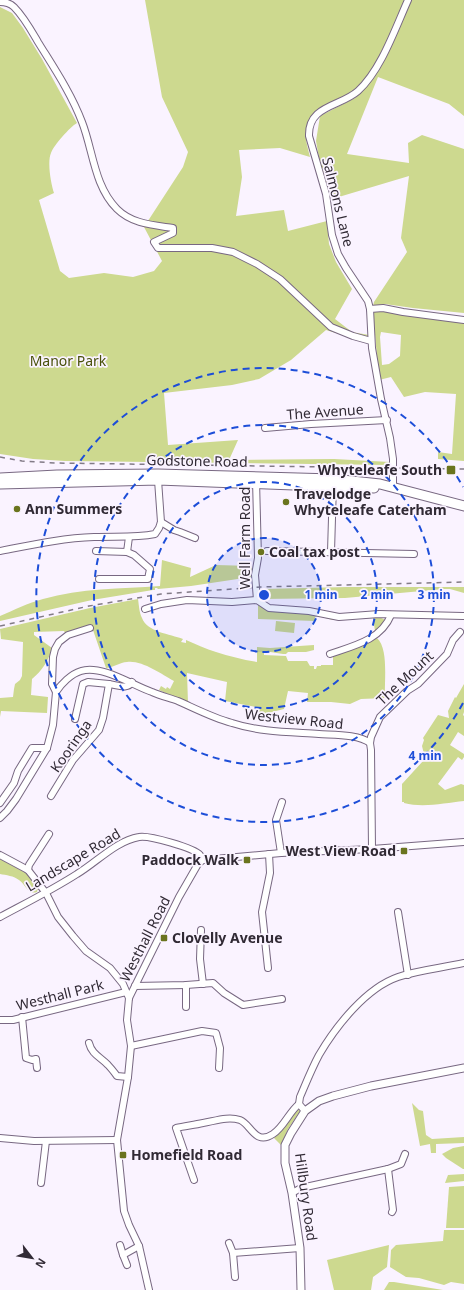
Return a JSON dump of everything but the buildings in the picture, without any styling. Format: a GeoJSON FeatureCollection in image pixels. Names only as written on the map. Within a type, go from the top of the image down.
{"type":"FeatureCollection","features":[{"type":"Feature","properties":{"kind":"highway","name":"Godstone Road"},"geometry":{"type":"LineString","coordinates":[[0,484],[158,474],[333,483],[393,488],[464,506]]}},
{"type":"Feature","properties":{"kind":"highway","name":"Godstone Road"},"geometry":{"type":"LineString","coordinates":[[0,478],[256,480]]}},
{"type":"Feature","properties":{"kind":"main road","name":"Hillbury Road"},"geometry":{"type":"LineString","coordinates":[[301,1290],[300,1248],[292,1193],[285,1163],[285,1145],[305,1111],[319,1101],[333,1096],[371,1086],[464,1068]]}},
{"type":"Feature","properties":{"kind":"street","name":"Salmons Lane"},"geometry":{"type":"LineString","coordinates":[[393,488],[393,459],[387,420],[379,392],[371,341],[372,333],[370,309],[368,301],[338,254],[332,235],[326,194],[309,130],[313,119],[318,112],[355,94],[377,67],[408,0]]}},
{"type":"Feature","properties":{"kind":"street"},"geometry":{"type":"LineString","coordinates":[[0,2],[6,2],[13,6],[24,20],[61,78],[74,102],[101,186],[109,200],[123,214],[136,222],[173,228],[173,233],[154,242],[158,248],[212,248],[233,252],[257,264],[280,279],[331,327],[353,336],[371,341]]}},
{"type":"Feature","properties":{"kind":"street"},"geometry":{"type":"LineString","coordinates":[[370,309],[383,308],[464,320]]}},
{"type":"Feature","properties":{"kind":"street","name":"The Avenue"},"geometry":{"type":"LineString","coordinates":[[265,428],[387,420]]}},
{"type":"Feature","properties":{"kind":"street"},"geometry":{"type":"LineString","coordinates":[[0,551],[50,542],[93,537],[129,537],[155,534],[160,528],[161,522],[158,480]]}},
{"type":"Feature","properties":{"kind":"street","name":"Well Farm Road"},"geometry":{"type":"LineString","coordinates":[[256,480],[258,558],[255,575],[258,600]]}},
{"type":"Feature","properties":{"kind":"street"},"geometry":{"type":"LineString","coordinates":[[332,552],[333,483]]}},
{"type":"Feature","properties":{"kind":"street"},"geometry":{"type":"LineString","coordinates":[[161,522],[174,530],[195,538]]}},
{"type":"Feature","properties":{"kind":"street"},"geometry":{"type":"LineString","coordinates":[[127,552],[129,537]]}},
{"type":"Feature","properties":{"kind":"street"},"geometry":{"type":"LineString","coordinates":[[96,551],[127,552],[134,555],[150,569],[148,579],[99,579]]}},
{"type":"Feature","properties":{"kind":"street"},"geometry":{"type":"LineString","coordinates":[[268,551],[414,554]]}},
{"type":"Feature","properties":{"kind":"street"},"geometry":{"type":"LineString","coordinates":[[145,609],[162,604],[187,600],[232,602],[258,600],[269,608],[309,611],[339,617],[364,615],[463,616]]}},
{"type":"Feature","properties":{"kind":"street"},"geometry":{"type":"LineString","coordinates":[[330,654],[364,642],[377,634],[388,623],[391,615]]}},
{"type":"Feature","properties":{"kind":"street"},"geometry":{"type":"LineString","coordinates":[[0,818],[16,800],[47,748],[53,725],[56,692],[52,684],[53,657],[55,649],[59,642],[68,635],[90,628]]}},
{"type":"Feature","properties":{"kind":"street","name":"The Mount"},"geometry":{"type":"LineString","coordinates":[[370,743],[371,737],[380,717],[407,691],[418,684],[447,654],[453,640],[460,632]]}},
{"type":"Feature","properties":{"kind":"street","name":"Westview Road"},"geometry":{"type":"LineString","coordinates":[[56,692],[59,687],[72,675],[82,670],[104,672],[231,723],[257,728],[357,738],[367,740],[370,743]]}},
{"type":"Feature","properties":{"kind":"street","name":"Kooringa"},"geometry":{"type":"LineString","coordinates":[[75,719],[83,684],[88,682],[128,687],[132,682]]}},
{"type":"Feature","properties":{"kind":"street","name":"Kooringa"},"geometry":{"type":"LineString","coordinates":[[51,796],[73,760],[99,730],[103,718],[109,684]]}},
{"type":"Feature","properties":{"kind":"street"},"geometry":{"type":"LineString","coordinates":[[370,743],[372,849]]}},
{"type":"Feature","properties":{"kind":"street"},"geometry":{"type":"LineString","coordinates":[[0,803],[14,783],[18,771],[32,748],[47,748]]}},
{"type":"Feature","properties":{"kind":"street"},"geometry":{"type":"LineString","coordinates":[[281,853],[276,820],[282,802]]}},
{"type":"Feature","properties":{"kind":"street"},"geometry":{"type":"LineString","coordinates":[[28,870],[29,865],[49,834]]}},
{"type":"Feature","properties":{"kind":"street","name":"Landscape Road"},"geometry":{"type":"LineString","coordinates":[[0,918],[32,899],[46,893],[94,863],[114,848],[127,841],[140,837],[155,839],[194,851],[200,855],[203,860]]}},
{"type":"Feature","properties":{"kind":"street"},"geometry":{"type":"LineString","coordinates":[[203,860],[281,853],[372,849],[464,842]]}},
{"type":"Feature","properties":{"kind":"street"},"geometry":{"type":"LineString","coordinates":[[268,968],[262,912],[270,873],[269,854]]}},
{"type":"Feature","properties":{"kind":"street"},"geometry":{"type":"LineString","coordinates":[[0,855],[28,870],[46,893],[58,917],[86,951],[110,968],[122,984],[129,998]]}},
{"type":"Feature","properties":{"kind":"street","name":"Westhall Road"},"geometry":{"type":"LineString","coordinates":[[149,1290],[139,1246],[124,1211],[118,1140],[128,1077],[131,1046],[127,1020],[129,998],[179,897],[198,864],[203,860]]}},
{"type":"Feature","properties":{"kind":"street"},"geometry":{"type":"LineString","coordinates":[[398,912],[408,975]]}},
{"type":"Feature","properties":{"kind":"street"},"geometry":{"type":"LineString","coordinates":[[201,930],[200,959],[203,984]]}},
{"type":"Feature","properties":{"kind":"street"},"geometry":{"type":"LineString","coordinates":[[305,1111],[299,1104],[300,1096],[319,1055],[346,1018],[373,991],[398,978],[464,963]]}},
{"type":"Feature","properties":{"kind":"street"},"geometry":{"type":"LineString","coordinates":[[135,986],[213,983],[224,993],[243,1005],[282,999]]}},
{"type":"Feature","properties":{"kind":"street"},"geometry":{"type":"LineString","coordinates":[[186,985],[186,1007]]}},
{"type":"Feature","properties":{"kind":"street","name":"Westhall Park"},"geometry":{"type":"LineString","coordinates":[[0,1020],[13,1020],[126,992]]}},
{"type":"Feature","properties":{"kind":"street"},"geometry":{"type":"LineString","coordinates":[[22,1017],[26,1058],[32,1060],[36,1059],[37,1068]]}},
{"type":"Feature","properties":{"kind":"street"},"geometry":{"type":"LineString","coordinates":[[131,1046],[202,1031],[216,1033],[220,1048],[220,1068]]}},
{"type":"Feature","properties":{"kind":"street"},"geometry":{"type":"LineString","coordinates":[[89,1043],[95,1055],[108,1065],[117,1076],[128,1077]]}},
{"type":"Feature","properties":{"kind":"street"},"geometry":{"type":"LineString","coordinates":[[194,1180],[176,1128],[218,1119],[232,1119],[241,1120],[256,1135],[264,1137],[272,1135],[278,1130],[293,1108],[299,1104]]}},
{"type":"Feature","properties":{"kind":"street"},"geometry":{"type":"LineString","coordinates":[[0,1138],[46,1141],[118,1140]]}},
{"type":"Feature","properties":{"kind":"street"},"geometry":{"type":"LineString","coordinates":[[41,1183],[46,1141]]}},
{"type":"Feature","properties":{"kind":"street"},"geometry":{"type":"LineString","coordinates":[[292,1193],[301,1188],[388,1169],[401,1164],[405,1154]]}},
{"type":"Feature","properties":{"kind":"street"},"geometry":{"type":"LineString","coordinates":[[388,1169],[392,1212]]}},
{"type":"Feature","properties":{"kind":"street"},"geometry":{"type":"LineString","coordinates":[[230,1243],[233,1253],[235,1277]]}},
{"type":"Feature","properties":{"kind":"street"},"geometry":{"type":"LineString","coordinates":[[120,1244],[127,1265]]}},
{"type":"Feature","properties":{"kind":"street"},"geometry":{"type":"LineString","coordinates":[[123,1255],[139,1246]]}},
{"type":"Feature","properties":{"kind":"street"},"geometry":{"type":"LineString","coordinates":[[233,1253],[300,1248]]}},
{"type":"Feature","properties":{"kind":"green space","name":"Manor Park"},"geometry":{"type":"Polygon","coordinates":[[[145,0],[405,0],[376,63],[360,85],[349,94],[319,109],[310,119],[306,133],[310,157],[280,148],[239,150],[242,177],[236,216],[284,210],[288,231],[327,221],[329,244],[336,262],[352,289],[335,319],[352,332],[369,335],[367,337],[355,339],[326,330],[291,360],[259,379],[232,385],[164,393],[168,445],[238,440],[229,460],[334,459],[390,462],[391,465],[65,461],[33,459],[0,454],[0,7],[12,13],[23,28],[77,123],[62,136],[51,153],[49,167],[54,193],[39,200],[60,271],[69,278],[104,273],[133,277],[154,271],[162,261],[144,227],[183,167],[188,152],[162,97],[145,0]]]}},
{"type":"Feature","properties":{"kind":"green space"},"geometry":{"type":"Polygon","coordinates":[[[409,0],[464,0],[464,116],[449,104],[378,77],[347,154],[409,163],[408,143],[422,135],[464,149],[464,313],[385,304],[373,306],[374,302],[407,252],[401,238],[409,176],[332,199],[320,164],[316,141],[320,116],[355,98],[374,78],[409,0]]]}},
{"type":"Feature","properties":{"kind":"green space"},"geometry":{"type":"Polygon","coordinates":[[[382,311],[464,323],[464,461],[438,459],[438,452],[452,454],[456,394],[425,392],[404,397],[391,377],[379,380],[373,312],[382,311]],[[381,332],[382,365],[389,364],[400,356],[401,335],[381,332]]]}},
{"type":"Feature","properties":{"kind":"green space"},"geometry":{"type":"Polygon","coordinates":[[[162,560],[191,568],[190,577],[216,565],[252,566],[251,577],[191,586],[155,588],[155,590],[92,600],[0,621],[0,616],[32,602],[57,595],[86,591],[160,586],[162,560]]]}},
{"type":"Feature","properties":{"kind":"green space"},"geometry":{"type":"Polygon","coordinates":[[[464,587],[464,593],[444,589],[345,598],[260,599],[261,589],[464,587]]]}},
{"type":"Feature","properties":{"kind":"green space"},"geometry":{"type":"Polygon","coordinates":[[[138,599],[142,618],[145,623],[154,629],[183,639],[181,642],[186,643],[186,640],[216,652],[257,662],[257,647],[270,648],[314,645],[314,650],[306,652],[288,652],[283,654],[264,651],[264,655],[286,656],[288,661],[307,661],[310,666],[314,666],[314,669],[316,669],[317,666],[321,665],[333,665],[333,656],[377,638],[381,643],[385,658],[385,698],[361,699],[350,704],[307,702],[308,693],[288,691],[284,709],[260,715],[255,714],[256,707],[225,701],[227,682],[187,673],[188,703],[159,690],[161,686],[166,689],[167,687],[170,689],[174,681],[145,665],[127,662],[106,668],[93,630],[68,638],[64,631],[34,632],[34,635],[52,648],[45,665],[32,679],[31,695],[48,697],[47,713],[1,711],[0,717],[0,698],[13,697],[15,684],[22,676],[23,642],[1,639],[0,629],[90,608],[138,599]]]}},
{"type":"Feature","properties":{"kind":"green space"},"geometry":{"type":"Polygon","coordinates":[[[258,604],[269,610],[309,614],[333,619],[375,616],[385,620],[385,623],[375,631],[373,618],[333,620],[317,616],[315,617],[315,621],[258,619],[258,604]]]}},
{"type":"Feature","properties":{"kind":"green space"},"geometry":{"type":"Polygon","coordinates":[[[276,621],[295,623],[294,633],[275,631],[276,621]]]}},
{"type":"Feature","properties":{"kind":"green space"},"geometry":{"type":"Polygon","coordinates":[[[464,684],[464,736],[458,732],[450,745],[464,754],[464,757],[462,760],[458,757],[438,784],[445,790],[461,784],[464,785],[464,801],[426,805],[402,802],[402,784],[423,761],[423,738],[438,715],[449,718],[448,711],[464,684]]]}},
{"type":"Feature","properties":{"kind":"green space"},"geometry":{"type":"Polygon","coordinates":[[[0,859],[26,873],[38,888],[37,892],[34,893],[29,891],[19,880],[15,878],[0,874],[0,859]]]}},
{"type":"Feature","properties":{"kind":"green space"},"geometry":{"type":"Polygon","coordinates":[[[412,1103],[419,1110],[423,1111],[426,1135],[432,1139],[464,1137],[464,1143],[436,1144],[436,1153],[431,1153],[430,1144],[420,1146],[412,1103]]]}},
{"type":"Feature","properties":{"kind":"green space"},"geometry":{"type":"Polygon","coordinates":[[[297,1108],[300,1111],[288,1129],[281,1145],[274,1138],[297,1108]]]}},
{"type":"Feature","properties":{"kind":"green space"},"geometry":{"type":"Polygon","coordinates":[[[464,1146],[464,1169],[442,1154],[453,1148],[464,1146]]]}},
{"type":"Feature","properties":{"kind":"green space"},"geometry":{"type":"Polygon","coordinates":[[[464,1174],[464,1181],[445,1183],[448,1175],[464,1174]]]}},
{"type":"Feature","properties":{"kind":"green space"},"geometry":{"type":"Polygon","coordinates":[[[464,1186],[464,1228],[446,1228],[449,1187],[464,1186]]]}},
{"type":"Feature","properties":{"kind":"green space"},"geometry":{"type":"Polygon","coordinates":[[[444,1230],[464,1230],[464,1284],[451,1282],[444,1285],[419,1278],[406,1277],[390,1267],[391,1250],[396,1245],[443,1241],[444,1230]]]}},
{"type":"Feature","properties":{"kind":"green space"},"geometry":{"type":"Polygon","coordinates":[[[389,1245],[387,1267],[373,1277],[371,1290],[334,1290],[327,1260],[389,1245]]]}},
{"type":"Feature","properties":{"kind":"green space"},"geometry":{"type":"Polygon","coordinates":[[[389,1282],[394,1282],[443,1290],[384,1290],[389,1282]]]}},
{"type":"Feature","properties":{"kind":"railway"},"geometry":{"type":"LineString","coordinates":[[0,457],[22,461],[55,463],[464,469]]}},
{"type":"Feature","properties":{"kind":"railway"},"geometry":{"type":"LineString","coordinates":[[0,626],[89,606],[161,594],[261,587],[464,582]]}},
{"type":"Feature","properties":{"kind":"place","name":"Whyteleafe South"},"geometry":{"type":"Point","coordinates":[451,470]}},
{"type":"Feature","properties":{"kind":"place","name":"Travelodge Whyteleafe Caterham"},"geometry":{"type":"Point","coordinates":[286,502]}},
{"type":"Feature","properties":{"kind":"place","name":"Ann Summers"},"geometry":{"type":"Point","coordinates":[17,509]}},
{"type":"Feature","properties":{"kind":"place","name":"Coal tax post"},"geometry":{"type":"Point","coordinates":[261,552]}},
{"type":"Feature","properties":{"kind":"place","name":"West View Road"},"geometry":{"type":"Point","coordinates":[404,851]}},
{"type":"Feature","properties":{"kind":"place","name":"Paddock Walk"},"geometry":{"type":"Point","coordinates":[247,860]}},
{"type":"Feature","properties":{"kind":"place","name":"Clovelly Avenue"},"geometry":{"type":"Point","coordinates":[164,938]}},
{"type":"Feature","properties":{"kind":"place","name":"Homefield Road"},"geometry":{"type":"Point","coordinates":[123,1155]}}]}
